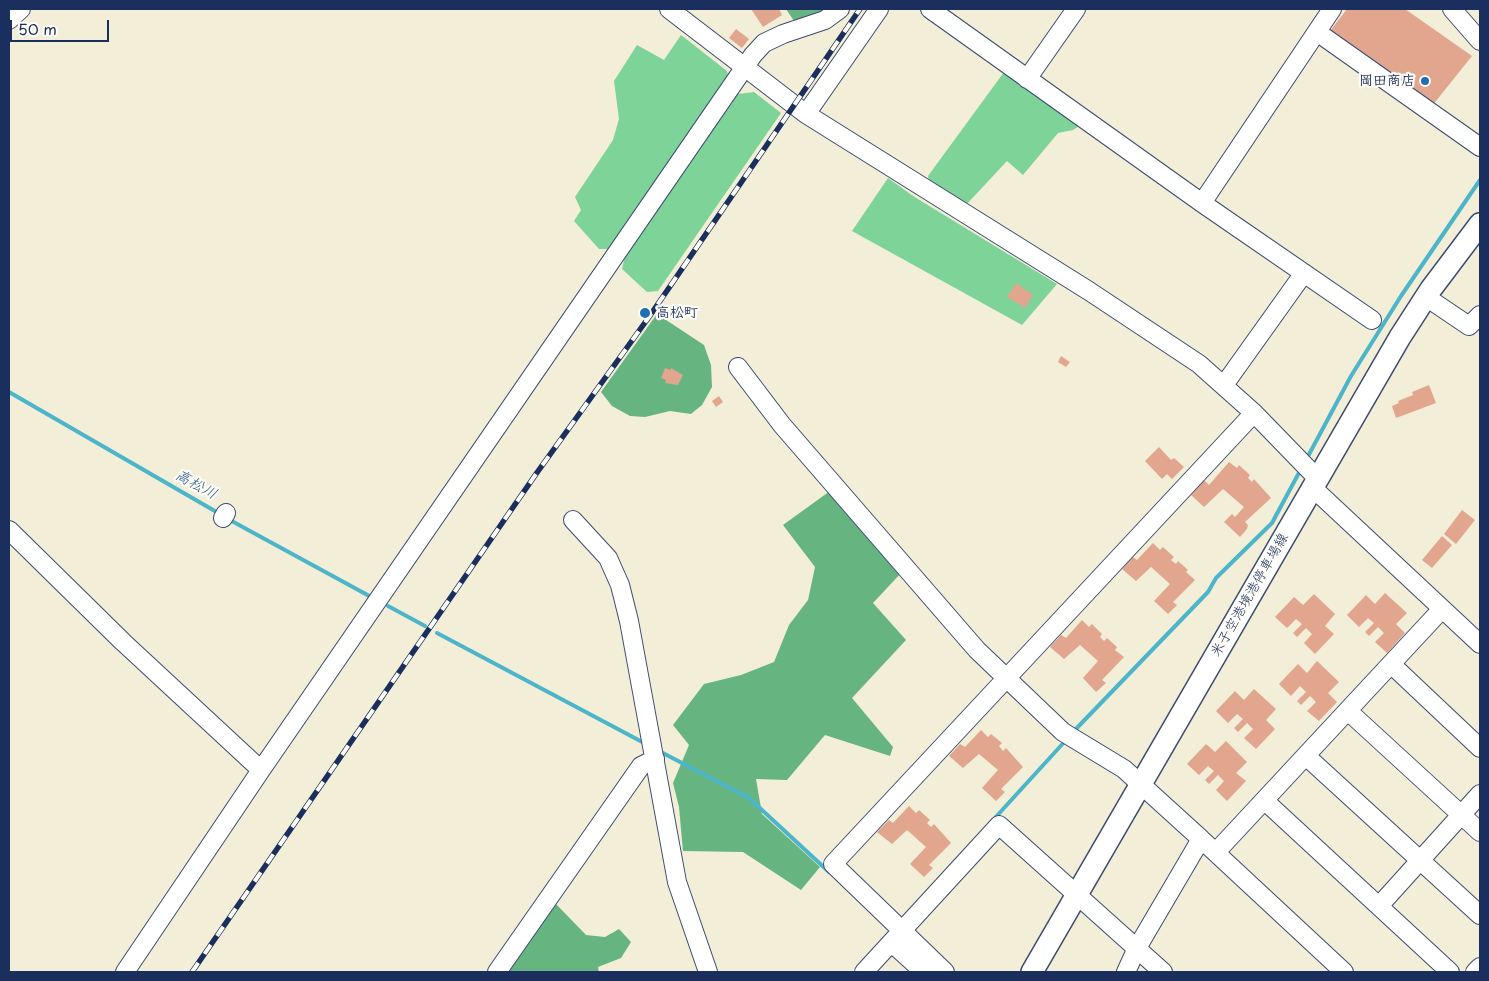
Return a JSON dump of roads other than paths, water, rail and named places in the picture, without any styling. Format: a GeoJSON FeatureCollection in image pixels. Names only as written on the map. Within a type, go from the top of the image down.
{"type":"FeatureCollection","features":[{"type":"Feature","properties":{"kind":"main road","name":"米子空港境港停車場線"},"geometry":{"type":"LineString","coordinates":[[1032,972],[1315,483],[1426,297],[1480,224]]}},
{"type":"Feature","properties":{"kind":"street"},"geometry":{"type":"LineString","coordinates":[[9,20],[21,9]]}},
{"type":"Feature","properties":{"kind":"street"},"geometry":{"type":"LineString","coordinates":[[669,9],[806,114],[1167,341],[1199,364],[1254,413],[1315,483],[1480,644]]}},
{"type":"Feature","properties":{"kind":"street"},"geometry":{"type":"LineString","coordinates":[[125,972],[261,770],[744,68],[764,44],[783,34],[825,20],[840,9]]}},
{"type":"Feature","properties":{"kind":"street"},"geometry":{"type":"LineString","coordinates":[[806,114],[879,9]]}},
{"type":"Feature","properties":{"kind":"street"},"geometry":{"type":"LineString","coordinates":[[930,9],[1202,203],[1372,320]]}},
{"type":"Feature","properties":{"kind":"street"},"geometry":{"type":"LineString","coordinates":[[1027,78],[1076,9]]}},
{"type":"Feature","properties":{"kind":"street"},"geometry":{"type":"LineString","coordinates":[[1202,203],[1332,9]]}},
{"type":"Feature","properties":{"kind":"street"},"geometry":{"type":"LineString","coordinates":[[1452,9],[1480,41]]}},
{"type":"Feature","properties":{"kind":"street"},"geometry":{"type":"LineString","coordinates":[[1318,32],[1480,147]]}},
{"type":"Feature","properties":{"kind":"street"},"geometry":{"type":"LineString","coordinates":[[1224,385],[1304,273]]}},
{"type":"Feature","properties":{"kind":"street"},"geometry":{"type":"LineString","coordinates":[[1426,297],[1469,326],[1480,315]]}},
{"type":"Feature","properties":{"kind":"street"},"geometry":{"type":"LineString","coordinates":[[738,367],[782,425],[977,650],[1063,732],[1124,769],[1142,784],[1344,972]]}},
{"type":"Feature","properties":{"kind":"street"},"geometry":{"type":"LineString","coordinates":[[924,972],[897,937],[833,864],[1254,413]]}},
{"type":"Feature","properties":{"kind":"street"},"geometry":{"type":"LineString","coordinates":[[573,520],[608,558],[620,585],[629,621],[678,882],[708,972]]}},
{"type":"Feature","properties":{"kind":"street"},"geometry":{"type":"LineString","coordinates":[[9,530],[124,642],[261,770]]}},
{"type":"Feature","properties":{"kind":"street"},"geometry":{"type":"LineString","coordinates":[[1216,852],[1442,609]]}},
{"type":"Feature","properties":{"kind":"street"},"geometry":{"type":"LineString","coordinates":[[1390,664],[1480,748]]}},
{"type":"Feature","properties":{"kind":"street"},"geometry":{"type":"LineString","coordinates":[[1348,710],[1480,832]]}},
{"type":"Feature","properties":{"kind":"street"},"geometry":{"type":"LineString","coordinates":[[1306,756],[1480,915]]}},
{"type":"Feature","properties":{"kind":"street"},"geometry":{"type":"LineString","coordinates":[[497,972],[641,766],[655,759]]}},
{"type":"Feature","properties":{"kind":"street"},"geometry":{"type":"LineString","coordinates":[[1379,906],[1480,794]]}},
{"type":"Feature","properties":{"kind":"street"},"geometry":{"type":"LineString","coordinates":[[1265,801],[1450,972]]}},
{"type":"Feature","properties":{"kind":"street"},"geometry":{"type":"LineString","coordinates":[[864,972],[999,825],[1163,972]]}},
{"type":"Feature","properties":{"kind":"street"},"geometry":{"type":"LineString","coordinates":[[1126,972],[1137,948],[1201,839]]}},
{"type":"Feature","properties":{"kind":"street"},"geometry":{"type":"LineString","coordinates":[[897,937],[944,972]]}},
{"type":"Feature","properties":{"kind":"street"},"geometry":{"type":"LineString","coordinates":[[1475,972],[1480,967]]}},
{"type":"Feature","properties":{"kind":"waterway"},"geometry":{"type":"LineString","coordinates":[[1306,460],[1351,376],[1401,296],[1480,180]]}},
{"type":"Feature","properties":{"kind":"waterway","name":"高松川"},"geometry":{"type":"LineString","coordinates":[[9,392],[220,514]]}},
{"type":"Feature","properties":{"kind":"waterway"},"geometry":{"type":"LineString","coordinates":[[1073,732],[1208,592],[1216,578],[1272,523],[1301,469]]}},
{"type":"Feature","properties":{"kind":"waterway","name":"高松川"},"geometry":{"type":"LineString","coordinates":[[228,519],[373,598]]}},
{"type":"Feature","properties":{"kind":"waterway"},"geometry":{"type":"LineString","coordinates":[[388,606],[425,626]]}},
{"type":"Feature","properties":{"kind":"waterway"},"geometry":{"type":"LineString","coordinates":[[437,633],[646,744]]}},
{"type":"Feature","properties":{"kind":"waterway"},"geometry":{"type":"LineString","coordinates":[[994,819],[1067,739]]}},
{"type":"Feature","properties":{"kind":"waterway"},"geometry":{"type":"LineString","coordinates":[[659,751],[749,798],[829,872]]}},
{"type":"Feature","properties":{"kind":"railway"},"geometry":{"type":"LineString","coordinates":[[192,972],[536,474],[649,317],[860,9]]}},
{"type":"Feature","properties":{"kind":"place","name":"岡田商店"},"geometry":{"type":"Point","coordinates":[1425,81]}},
{"type":"Feature","properties":{"kind":"place","name":"高松町"},"geometry":{"type":"Point","coordinates":[645,313]}}]}
